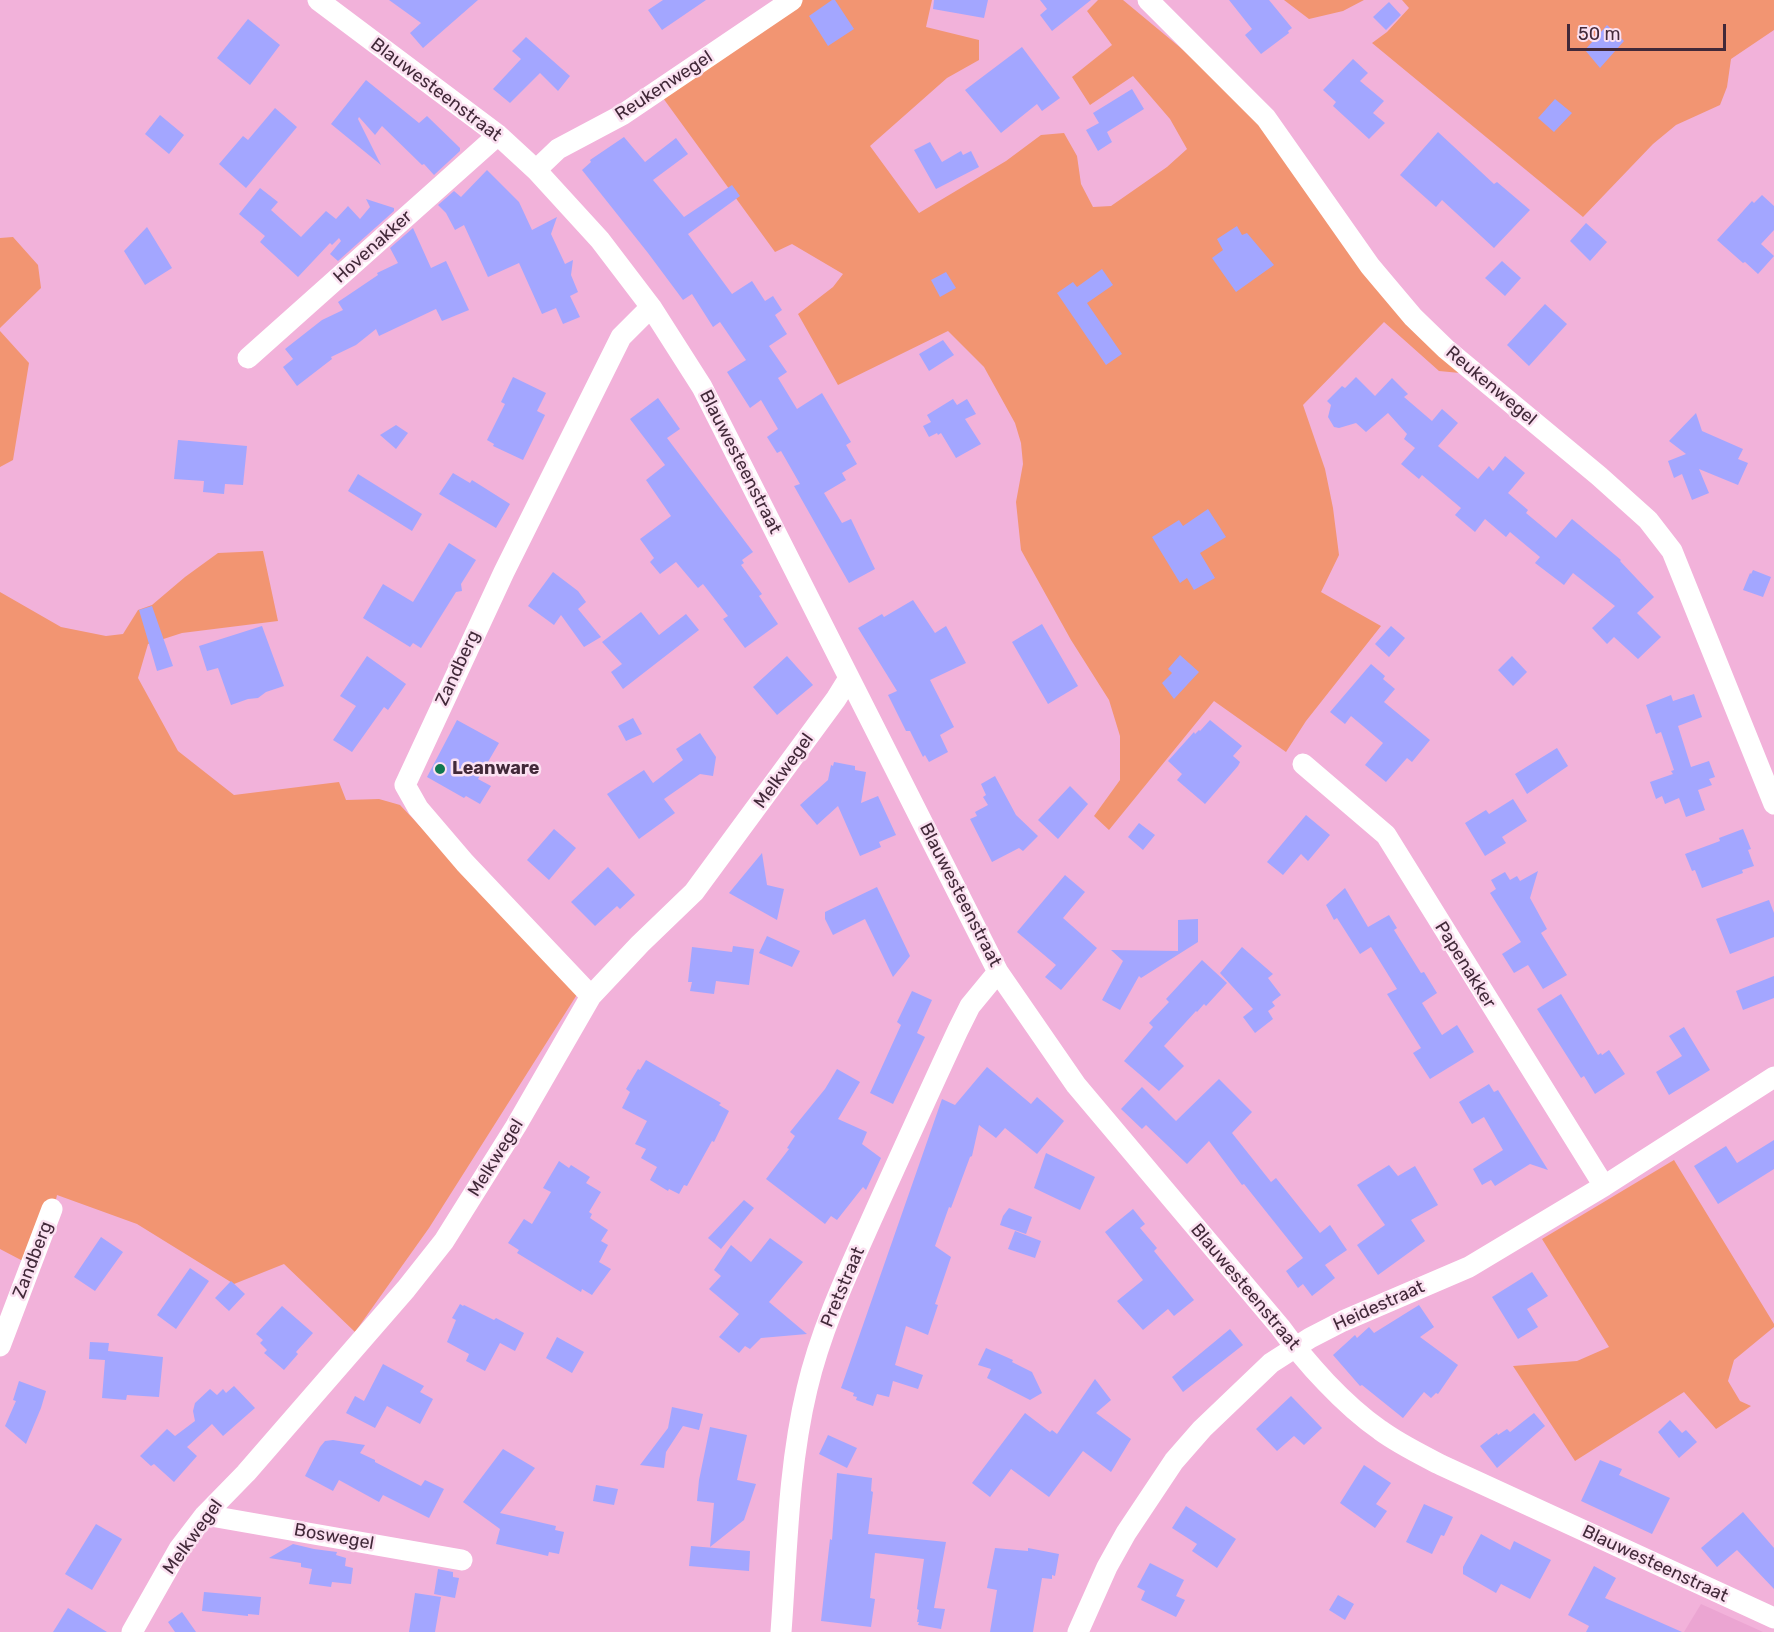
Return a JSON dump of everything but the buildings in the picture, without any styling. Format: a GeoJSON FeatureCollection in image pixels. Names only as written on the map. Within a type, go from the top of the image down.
{"type":"FeatureCollection","features":[{"type":"Feature","properties":{"kind":"street","name":"Blauwesteenstraat"},"geometry":{"type":"LineString","coordinates":[[318,0],[498,135],[536,170],[600,240],[651,307],[702,387],[998,972],[1076,1085],[1280,1327],[1295,1348],[1359,1414],[1398,1442],[1451,1470],[1774,1618]]}},
{"type":"Feature","properties":{"kind":"street","name":"Reukenwegel"},"geometry":{"type":"LineString","coordinates":[[1148,0],[1266,118],[1370,266],[1413,317],[1446,349],[1648,520],[1672,551],[1774,804]]}},
{"type":"Feature","properties":{"kind":"street","name":"Reukenwegel"},"geometry":{"type":"LineString","coordinates":[[536,170],[558,149],[622,115],[714,55],[782,3]]}},
{"type":"Feature","properties":{"kind":"street","name":"Hovenakker"},"geometry":{"type":"LineString","coordinates":[[248,358],[498,135]]}},
{"type":"Feature","properties":{"kind":"street","name":"Zandberg"},"geometry":{"type":"LineString","coordinates":[[591,996],[465,863],[418,808],[405,785],[504,572],[621,337],[651,307]]}},
{"type":"Feature","properties":{"kind":"street","name":"Melkwegel"},"geometry":{"type":"LineString","coordinates":[[132,1632],[179,1549],[205,1515],[246,1473],[406,1289],[444,1241],[520,1120],[591,996],[694,892],[849,678]]}},
{"type":"Feature","properties":{"kind":"street","name":"Papenakker"},"geometry":{"type":"LineString","coordinates":[[1303,764],[1386,835],[1604,1186]]}},
{"type":"Feature","properties":{"kind":"street","name":"Pretstraat"},"geometry":{"type":"LineString","coordinates":[[781,1632],[790,1500],[798,1435],[807,1388],[822,1336],[844,1280],[958,1030],[970,1006],[998,972]]}},
{"type":"Feature","properties":{"kind":"street","name":"Heidestraat"},"geometry":{"type":"LineString","coordinates":[[1078,1632],[1107,1567],[1174,1461],[1202,1429],[1272,1363],[1310,1338],[1343,1321],[1469,1267],[1604,1186],[1774,1077]]}},
{"type":"Feature","properties":{"kind":"street","name":"Zandberg"},"geometry":{"type":"LineString","coordinates":[[0,1346],[52,1209]]}},
{"type":"Feature","properties":{"kind":"street","name":"Boswegel"},"geometry":{"type":"LineString","coordinates":[[205,1515],[462,1560]]}},
{"type":"Feature","properties":{"kind":"shaded area"},"geometry":{"type":"Polygon","coordinates":[[[803,0],[932,0],[926,27],[979,40],[979,60],[947,78],[870,146],[919,213],[1006,161],[1041,135],[1064,133],[1077,156],[1081,184],[1093,207],[1111,206],[1167,167],[1187,149],[1170,119],[1133,76],[1090,105],[1072,77],[1112,45],[1087,11],[1098,0],[1123,0],[1182,49],[1240,104],[1255,113],[1460,373],[1439,371],[1384,322],[1303,405],[1325,469],[1339,555],[1321,592],[1381,626],[1306,721],[1286,752],[1214,701],[1109,830],[1094,816],[1120,780],[1120,736],[1109,700],[1071,640],[1021,550],[1016,502],[1023,464],[1021,443],[1015,423],[984,367],[948,331],[838,385],[798,314],[833,287],[843,274],[792,244],[775,252],[663,98],[784,9],[803,0]]]}},
{"type":"Feature","properties":{"kind":"shaded area"},"geometry":{"type":"Polygon","coordinates":[[[1284,0],[1364,0],[1343,11],[1309,19],[1284,0]]]}},
{"type":"Feature","properties":{"kind":"shaded area"},"geometry":{"type":"Polygon","coordinates":[[[1402,0],[1774,0],[1774,30],[1731,59],[1727,87],[1720,105],[1676,125],[1653,144],[1583,217],[1372,43],[1387,32],[1409,8],[1402,0]]]}},
{"type":"Feature","properties":{"kind":"shaded area"},"geometry":{"type":"Polygon","coordinates":[[[13,237],[38,265],[41,288],[0,328],[0,238],[13,237]]]}},
{"type":"Feature","properties":{"kind":"shaded area"},"geometry":{"type":"Polygon","coordinates":[[[0,331],[29,363],[13,460],[0,467],[0,331]]]}},
{"type":"Feature","properties":{"kind":"shaded area"},"geometry":{"type":"Polygon","coordinates":[[[263,551],[278,621],[182,633],[148,644],[138,678],[178,751],[234,795],[339,782],[346,800],[379,799],[400,805],[578,993],[429,1228],[355,1332],[284,1264],[234,1284],[137,1224],[57,1195],[40,1270],[0,1249],[0,592],[61,627],[106,636],[123,634],[138,610],[152,605],[218,553],[263,551]]]}},
{"type":"Feature","properties":{"kind":"shaded area"},"geometry":{"type":"Polygon","coordinates":[[[1674,1160],[1774,1324],[1774,1327],[1734,1360],[1728,1381],[1740,1401],[1751,1406],[1716,1429],[1684,1392],[1575,1461],[1513,1366],[1577,1361],[1609,1347],[1542,1239],[1674,1160]]]}},
{"type":"Feature","properties":{"kind":"shaded area"},"geometry":{"type":"Polygon","coordinates":[[[1701,1604],[1763,1632],[1684,1632],[1701,1604]]]}},
{"type":"Feature","properties":{"kind":"place","name":"Leanware"},"geometry":{"type":"Point","coordinates":[440,769]}}]}
